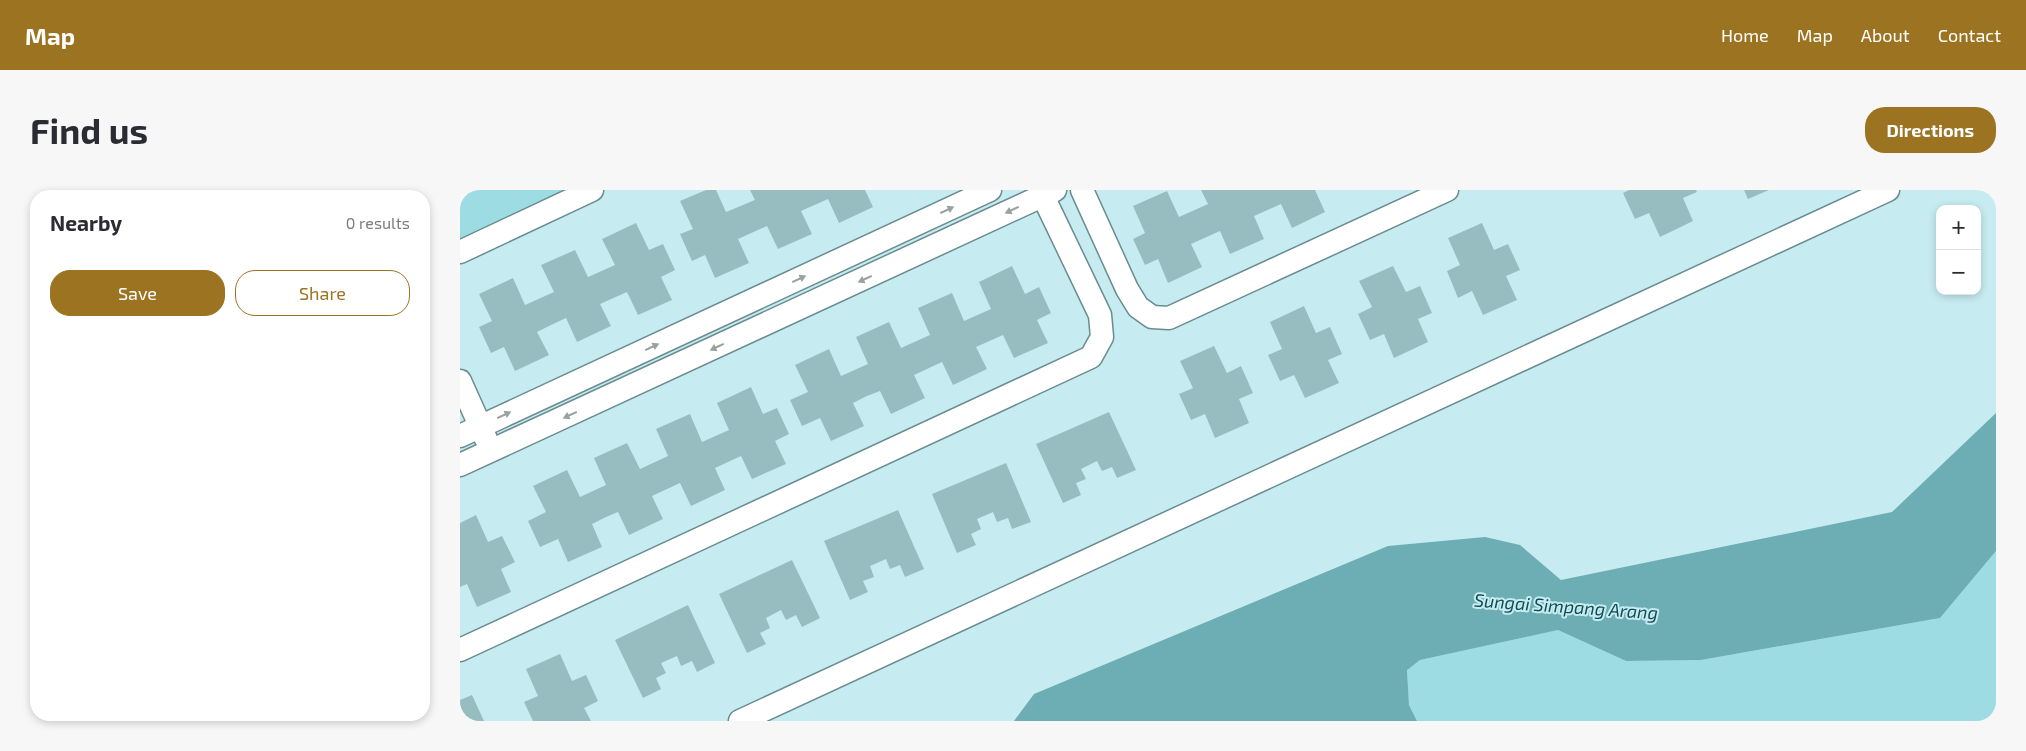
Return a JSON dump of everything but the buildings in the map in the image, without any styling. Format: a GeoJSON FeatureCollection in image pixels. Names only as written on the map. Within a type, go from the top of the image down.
{"type":"FeatureCollection","features":[{"type":"Feature","properties":{"kind":"street"},"geometry":{"type":"LineString","coordinates":[[460,252],[592,190]]}},
{"type":"Feature","properties":{"kind":"street"},"geometry":{"type":"LineString","coordinates":[[460,436],[990,190]]}},
{"type":"Feature","properties":{"kind":"street"},"geometry":{"type":"LineString","coordinates":[[1082,190],[1127,289],[1138,307],[1152,317],[1169,318],[1447,190]]}},
{"type":"Feature","properties":{"kind":"street"},"geometry":{"type":"LineString","coordinates":[[740,721],[1888,190]]}},
{"type":"Feature","properties":{"kind":"street"},"geometry":{"type":"LineString","coordinates":[[460,466],[1048,192],[1100,315],[1102,337],[1092,357],[460,650]]}},
{"type":"Feature","properties":{"kind":"street"},"geometry":{"type":"LineString","coordinates":[[460,381],[492,451]]}},
{"type":"Feature","properties":{"kind":"shaded area"},"geometry":{"type":"Polygon","coordinates":[[[460,190],[569,190],[460,241],[460,190]]]}},
{"type":"Feature","properties":{"kind":"shaded area"},"geometry":{"type":"Polygon","coordinates":[[[1996,551],[1996,721],[1417,721],[1409,705],[1407,669],[1420,660],[1558,630],[1626,661],[1701,660],[1940,618],[1996,551]]]}},
{"type":"Feature","properties":{"kind":"water","name":"Sungai Simpang Arang"},"geometry":{"type":"Polygon","coordinates":[[[1996,413],[1996,551],[1940,618],[1701,660],[1626,661],[1558,630],[1420,660],[1407,670],[1409,705],[1417,721],[1014,721],[1034,694],[1388,546],[1485,537],[1520,545],[1561,580],[1892,512],[1996,413]]]}}]}
